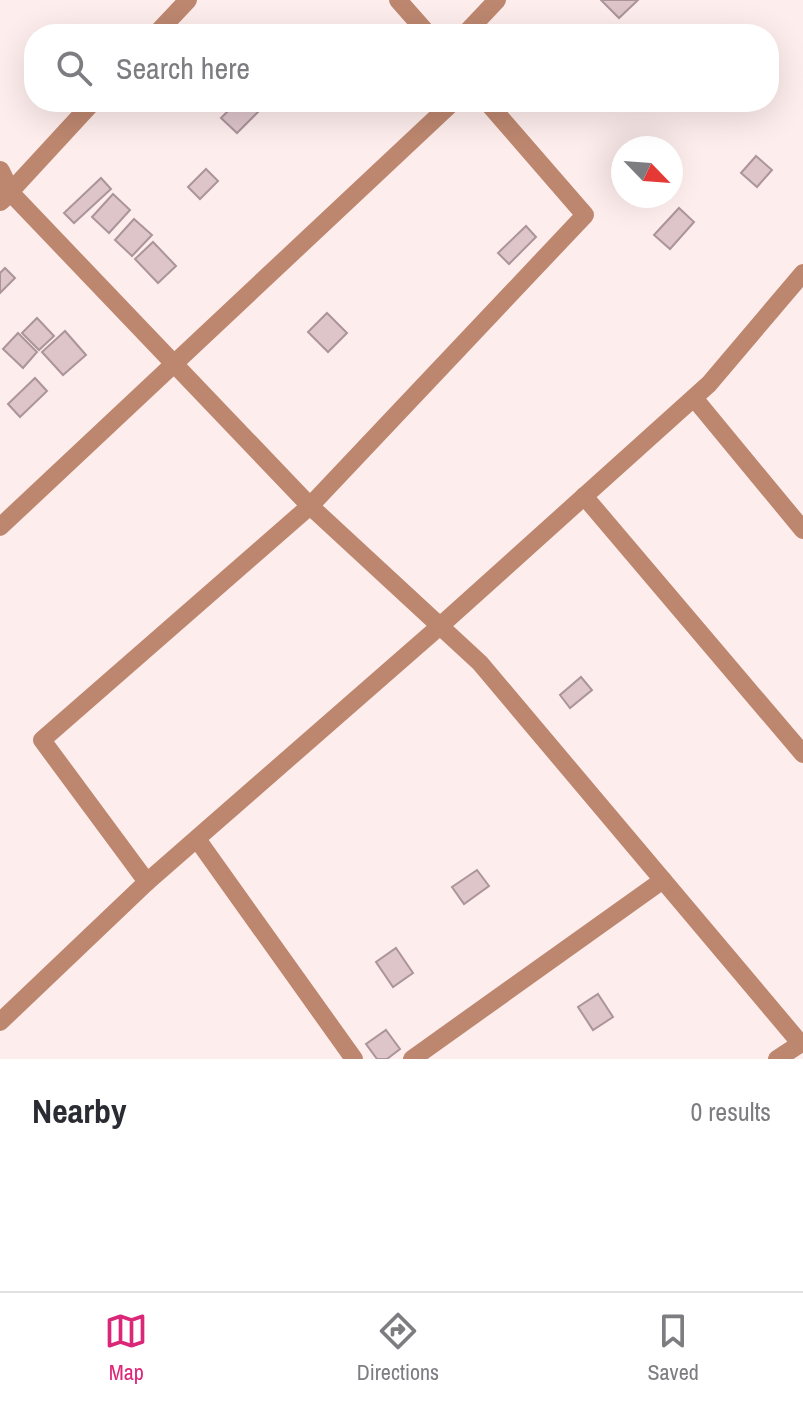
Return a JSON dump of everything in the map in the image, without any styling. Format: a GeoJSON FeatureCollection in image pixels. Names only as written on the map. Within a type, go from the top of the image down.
{"type":"FeatureCollection","features":[{"type":"Feature","properties":{"kind":"street"},"geometry":{"type":"LineString","coordinates":[[398,0],[419,24]]}},
{"type":"Feature","properties":{"kind":"street"},"geometry":{"type":"LineString","coordinates":[[474,24],[497,0]]}},
{"type":"Feature","properties":{"kind":"street"},"geometry":{"type":"LineString","coordinates":[[164,24],[182,3]]}},
{"type":"Feature","properties":{"kind":"street"},"geometry":{"type":"LineString","coordinates":[[5,196],[84,112]]}},
{"type":"Feature","properties":{"kind":"street"},"geometry":{"type":"LineString","coordinates":[[0,527],[442,112]]}},
{"type":"Feature","properties":{"kind":"street"},"geometry":{"type":"LineString","coordinates":[[147,882],[42,740],[310,506],[585,215],[496,112]]}},
{"type":"Feature","properties":{"kind":"street"},"geometry":{"type":"LineString","coordinates":[[0,171],[5,196],[174,364],[310,506],[480,663],[802,1043],[777,1059]]}},
{"type":"Feature","properties":{"kind":"street"},"geometry":{"type":"LineString","coordinates":[[0,1022],[147,882],[440,626],[694,398],[803,273]]}},
{"type":"Feature","properties":{"kind":"street"},"geometry":{"type":"LineString","coordinates":[[694,398],[803,530]]}},
{"type":"Feature","properties":{"kind":"street"},"geometry":{"type":"LineString","coordinates":[[584,496],[803,754]]}},
{"type":"Feature","properties":{"kind":"street"},"geometry":{"type":"LineString","coordinates":[[197,839],[354,1059]]}},
{"type":"Feature","properties":{"kind":"street"},"geometry":{"type":"LineString","coordinates":[[412,1059],[663,880]]}},
{"type":"Feature","properties":{"kind":"building"},"geometry":{"type":"Polygon","coordinates":[[[601,0],[638,0],[619,18],[601,0]]]}},
{"type":"Feature","properties":{"kind":"building"},"geometry":{"type":"Polygon","coordinates":[[[227,112],[258,112],[237,133],[221,118],[227,112]]]}},
{"type":"Feature","properties":{"kind":"building"},"geometry":{"type":"Polygon","coordinates":[[[756,156],[772,170],[757,187],[741,173],[756,156]]]}},
{"type":"Feature","properties":{"kind":"building"},"geometry":{"type":"Polygon","coordinates":[[[206,169],[218,181],[200,199],[188,187],[206,169]]]}},
{"type":"Feature","properties":{"kind":"building"},"geometry":{"type":"Polygon","coordinates":[[[101,178],[111,189],[74,223],[64,213],[101,178]]]}},
{"type":"Feature","properties":{"kind":"building"},"geometry":{"type":"Polygon","coordinates":[[[113,194],[130,210],[109,233],[92,217],[113,194]]]}},
{"type":"Feature","properties":{"kind":"building"},"geometry":{"type":"Polygon","coordinates":[[[679,208],[694,222],[670,249],[654,235],[679,208]]]}},
{"type":"Feature","properties":{"kind":"building"},"geometry":{"type":"Polygon","coordinates":[[[134,219],[152,235],[132,256],[115,240],[134,219]]]}},
{"type":"Feature","properties":{"kind":"building"},"geometry":{"type":"Polygon","coordinates":[[[526,226],[536,237],[509,264],[498,253],[526,226]]]}},
{"type":"Feature","properties":{"kind":"building"},"geometry":{"type":"Polygon","coordinates":[[[153,242],[176,266],[158,283],[135,259],[153,242]]]}},
{"type":"Feature","properties":{"kind":"building"},"geometry":{"type":"Polygon","coordinates":[[[5,268],[15,278],[0,293],[0,273],[5,268]]]}},
{"type":"Feature","properties":{"kind":"building"},"geometry":{"type":"Polygon","coordinates":[[[327,313],[347,333],[328,352],[308,332],[327,313]]]}},
{"type":"Feature","properties":{"kind":"building"},"geometry":{"type":"Polygon","coordinates":[[[37,318],[54,336],[39,350],[22,333],[37,318]]]}},
{"type":"Feature","properties":{"kind":"building"},"geometry":{"type":"Polygon","coordinates":[[[65,331],[86,355],[63,375],[42,352],[65,331]]]}},
{"type":"Feature","properties":{"kind":"building"},"geometry":{"type":"Polygon","coordinates":[[[18,333],[37,352],[23,368],[3,349],[18,333]]]}},
{"type":"Feature","properties":{"kind":"building"},"geometry":{"type":"Polygon","coordinates":[[[35,378],[47,391],[20,417],[8,404],[35,378]]]}},
{"type":"Feature","properties":{"kind":"building"},"geometry":{"type":"Polygon","coordinates":[[[581,677],[592,690],[570,708],[560,695],[581,677]]]}},
{"type":"Feature","properties":{"kind":"building"},"geometry":{"type":"Polygon","coordinates":[[[477,870],[489,886],[464,904],[452,887],[477,870]]]}},
{"type":"Feature","properties":{"kind":"building"},"geometry":{"type":"Polygon","coordinates":[[[396,948],[413,973],[393,987],[376,962],[396,948]]]}},
{"type":"Feature","properties":{"kind":"building"},"geometry":{"type":"Polygon","coordinates":[[[598,994],[613,1017],[593,1030],[578,1007],[598,994]]]}},
{"type":"Feature","properties":{"kind":"building"},"geometry":{"type":"Polygon","coordinates":[[[386,1030],[400,1049],[387,1059],[377,1059],[366,1044],[386,1030]]]}}]}
